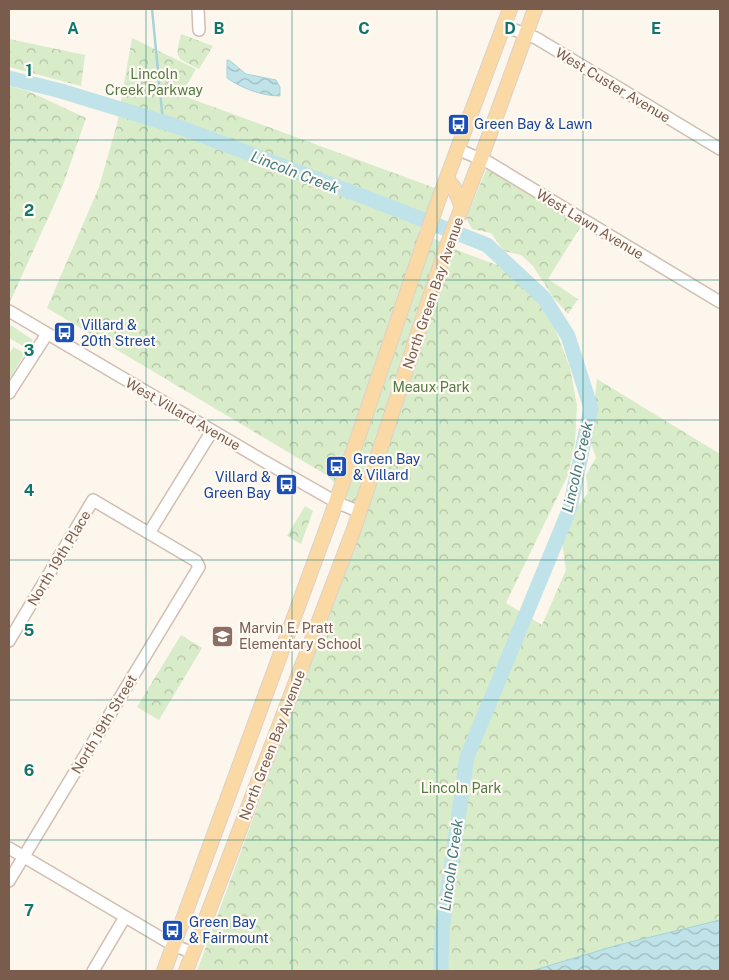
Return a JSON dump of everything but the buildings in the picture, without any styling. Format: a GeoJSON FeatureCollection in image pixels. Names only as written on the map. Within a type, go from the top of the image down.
{"type":"FeatureCollection","features":[{"type":"Feature","properties":{"kind":"main road","name":"North Green Bay Avenue"},"geometry":{"type":"LineString","coordinates":[[164,971],[336,502],[437,204],[510,9]]}},
{"type":"Feature","properties":{"kind":"main road","name":"North Green Bay Avenue"},"geometry":{"type":"LineString","coordinates":[[186,971],[360,512],[445,251],[535,9]]}},
{"type":"Feature","properties":{"kind":"main road"},"geometry":{"type":"LineString","coordinates":[[447,179],[454,188],[461,210]]}},
{"type":"Feature","properties":{"kind":"street"},"geometry":{"type":"LineString","coordinates":[[198,9],[199,30]]}},
{"type":"Feature","properties":{"kind":"street","name":"West Custer Avenue"},"geometry":{"type":"LineString","coordinates":[[504,26],[525,33],[604,78],[720,149]]}},
{"type":"Feature","properties":{"kind":"street","name":"West Lawn Avenue"},"geometry":{"type":"LineString","coordinates":[[458,150],[481,158],[720,302]]}},
{"type":"Feature","properties":{"kind":"street","name":"West Villard Avenue"},"geometry":{"type":"LineString","coordinates":[[9,311],[212,431],[336,502],[360,512]]}},
{"type":"Feature","properties":{"kind":"street"},"geometry":{"type":"LineString","coordinates":[[9,393],[47,334]]}},
{"type":"Feature","properties":{"kind":"street"},"geometry":{"type":"LineString","coordinates":[[149,533],[212,431]]}},
{"type":"Feature","properties":{"kind":"street","name":"North 19th Place"},"geometry":{"type":"LineString","coordinates":[[9,641],[93,500],[149,533]]}},
{"type":"Feature","properties":{"kind":"street","name":"North 19th Street"},"geometry":{"type":"LineString","coordinates":[[9,881],[199,567],[196,561],[149,533]]}},
{"type":"Feature","properties":{"kind":"street"},"geometry":{"type":"LineString","coordinates":[[9,848],[173,946],[193,953]]}},
{"type":"Feature","properties":{"kind":"street"},"geometry":{"type":"LineString","coordinates":[[93,971],[125,917]]}},
{"type":"Feature","properties":{"kind":"green space"},"geometry":{"type":"Polygon","coordinates":[[[181,34],[213,46],[199,69],[181,60],[179,57],[178,49],[181,34]]]}},
{"type":"Feature","properties":{"kind":"green space"},"geometry":{"type":"Polygon","coordinates":[[[132,38],[196,69],[181,95],[435,188],[419,231],[459,251],[500,266],[526,285],[551,318],[570,368],[577,405],[575,443],[568,475],[506,603],[542,625],[566,570],[562,542],[578,506],[588,493],[586,475],[596,458],[590,440],[597,379],[720,454],[720,971],[197,971],[364,517],[328,476],[47,308],[99,187],[117,124],[132,38]]]}},
{"type":"Feature","properties":{"kind":"green space","name":"Lincoln Creek Parkway"},"geometry":{"type":"Polygon","coordinates":[[[9,39],[85,55],[81,86],[9,67],[9,39]]]}},
{"type":"Feature","properties":{"kind":"green space"},"geometry":{"type":"Polygon","coordinates":[[[9,86],[28,91],[86,118],[63,185],[10,302],[9,301],[9,86]]]}},
{"type":"Feature","properties":{"kind":"green space"},"geometry":{"type":"Polygon","coordinates":[[[487,168],[581,226],[548,279],[578,299],[568,314],[553,297],[533,266],[521,255],[504,251],[491,233],[472,229],[466,218],[487,168]]]}},
{"type":"Feature","properties":{"kind":"green space"},"geometry":{"type":"Polygon","coordinates":[[[9,324],[33,340],[28,349],[9,338],[9,324]]]}},
{"type":"Feature","properties":{"kind":"green space"},"geometry":{"type":"Polygon","coordinates":[[[13,347],[25,353],[9,380],[9,355],[13,347]]]}},
{"type":"Feature","properties":{"kind":"green space"},"geometry":{"type":"Polygon","coordinates":[[[305,506],[313,511],[301,544],[287,536],[305,506]]]}},
{"type":"Feature","properties":{"kind":"green space"},"geometry":{"type":"Polygon","coordinates":[[[181,635],[202,648],[159,720],[137,707],[181,635]]]}},
{"type":"Feature","properties":{"kind":"water"},"geometry":{"type":"Polygon","coordinates":[[[227,60],[246,74],[276,80],[280,87],[280,96],[252,91],[227,78],[227,60]]]}},
{"type":"Feature","properties":{"kind":"water"},"geometry":{"type":"Polygon","coordinates":[[[720,920],[720,971],[531,971],[618,945],[720,920]]]}},
{"type":"Feature","properties":{"kind":"waterway"},"geometry":{"type":"LineString","coordinates":[[152,9],[163,122]]}},
{"type":"Feature","properties":{"kind":"waterway","name":"Lincoln Creek"},"geometry":{"type":"LineString","coordinates":[[9,78],[61,91],[179,127],[487,245],[544,298],[568,336],[591,408],[570,508],[467,757],[442,930],[441,971]]}},
{"type":"Feature","properties":{"kind":"place","name":"Green Bay & Lawn"},"geometry":{"type":"Point","coordinates":[458,124]}},
{"type":"Feature","properties":{"kind":"place","name":"Villard & 20th Street"},"geometry":{"type":"Point","coordinates":[65,333]}},
{"type":"Feature","properties":{"kind":"place","name":"Green Bay & Villard"},"geometry":{"type":"Point","coordinates":[337,467]}},
{"type":"Feature","properties":{"kind":"place","name":"Villard & Green Bay"},"geometry":{"type":"Point","coordinates":[287,485]}},
{"type":"Feature","properties":{"kind":"place","name":"Marvin E. Pratt Elementary School"},"geometry":{"type":"Point","coordinates":[223,636]}},
{"type":"Feature","properties":{"kind":"place","name":"Green Bay & Fairmount"},"geometry":{"type":"Point","coordinates":[173,930]}},
{"type":"Feature","properties":{"kind":"park label","name":"Meaux Park"},"geometry":{"type":"Point","coordinates":[431,387]}},
{"type":"Feature","properties":{"kind":"park label","name":"Lincoln Park"},"geometry":{"type":"Point","coordinates":[461,788]}}]}
